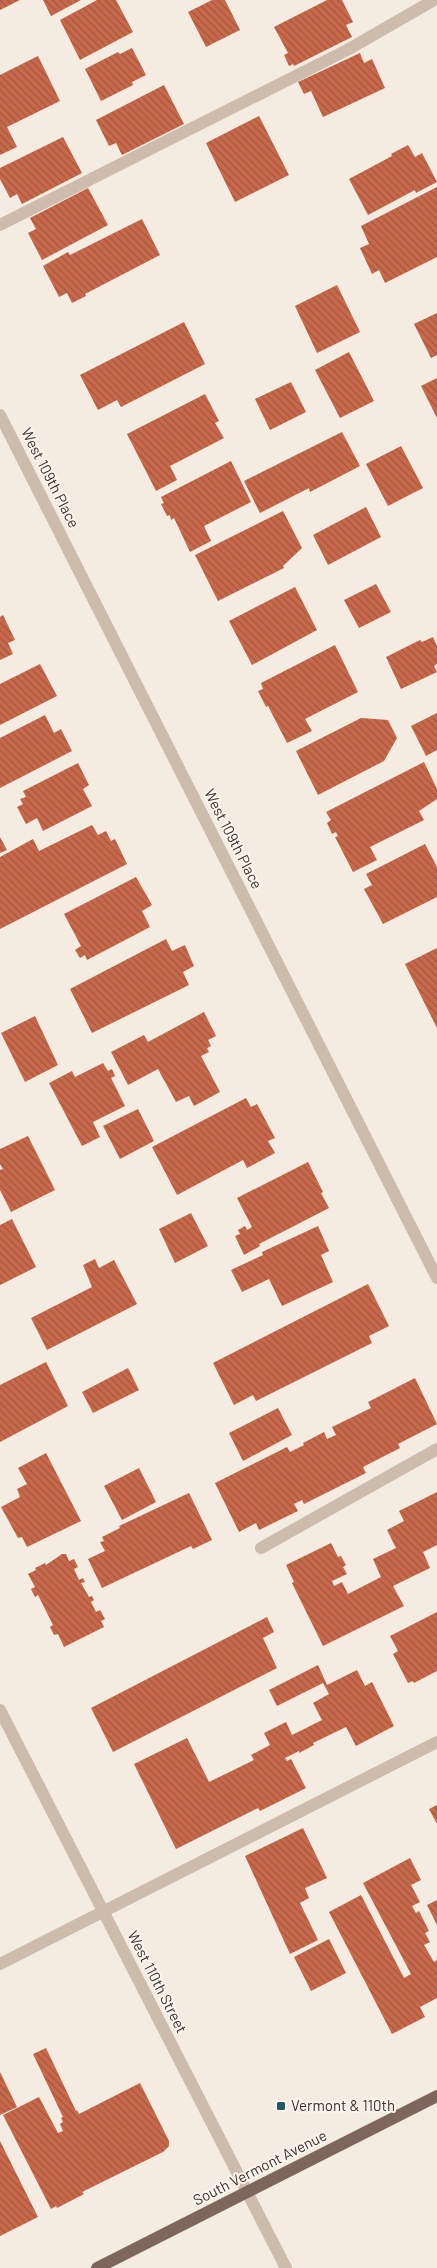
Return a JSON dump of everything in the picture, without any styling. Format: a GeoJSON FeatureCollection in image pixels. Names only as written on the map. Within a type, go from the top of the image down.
{"type":"FeatureCollection","features":[{"type":"Feature","properties":{"kind":"main road","name":"South Vermont Avenue"},"geometry":{"type":"LineString","coordinates":[[97,2268],[437,2096]]}},
{"type":"Feature","properties":{"kind":"street"},"geometry":{"type":"LineString","coordinates":[[0,224],[349,49],[434,0]]}},
{"type":"Feature","properties":{"kind":"street","name":"West 109th Place"},"geometry":{"type":"LineString","coordinates":[[0,415],[437,1278]]}},
{"type":"Feature","properties":{"kind":"street"},"geometry":{"type":"LineString","coordinates":[[261,1548],[437,1448]]}},
{"type":"Feature","properties":{"kind":"street","name":"West 110th Street"},"geometry":{"type":"LineString","coordinates":[[0,1710],[286,2268]]}},
{"type":"Feature","properties":{"kind":"street"},"geometry":{"type":"LineString","coordinates":[[0,1964],[437,1742]]}},
{"type":"Feature","properties":{"kind":"building"},"geometry":{"type":"Polygon","coordinates":[[[0,0],[20,0],[0,10],[0,0]]]}},
{"type":"Feature","properties":{"kind":"building"},"geometry":{"type":"Polygon","coordinates":[[[43,0],[81,0],[51,16],[43,0]]]}},
{"type":"Feature","properties":{"kind":"building"},"geometry":{"type":"Polygon","coordinates":[[[97,0],[116,0],[133,32],[80,60],[60,20],[97,0]]]}},
{"type":"Feature","properties":{"kind":"building"},"geometry":{"type":"Polygon","coordinates":[[[212,0],[225,0],[240,30],[206,47],[188,12],[212,0]]]}},
{"type":"Feature","properties":{"kind":"building"},"geometry":{"type":"Polygon","coordinates":[[[327,0],[342,0],[353,22],[346,25],[352,37],[294,66],[293,64],[289,66],[284,55],[288,53],[274,27],[327,0]]]}},
{"type":"Feature","properties":{"kind":"building"},"geometry":{"type":"Polygon","coordinates":[[[132,48],[146,75],[132,82],[133,85],[101,101],[85,69],[118,52],[120,54],[132,48]]]}},
{"type":"Feature","properties":{"kind":"building"},"geometry":{"type":"Polygon","coordinates":[[[360,53],[364,63],[372,59],[385,88],[323,117],[311,91],[304,94],[298,82],[360,53]]]}},
{"type":"Feature","properties":{"kind":"building"},"geometry":{"type":"Polygon","coordinates":[[[38,56],[60,101],[7,127],[17,147],[0,155],[0,75],[38,56]]]}},
{"type":"Feature","properties":{"kind":"building"},"geometry":{"type":"Polygon","coordinates":[[[164,85],[184,124],[122,155],[116,143],[109,146],[96,120],[164,85]]]}},
{"type":"Feature","properties":{"kind":"building"},"geometry":{"type":"Polygon","coordinates":[[[259,116],[289,175],[235,202],[206,143],[259,116]]]}},
{"type":"Feature","properties":{"kind":"building"},"geometry":{"type":"Polygon","coordinates":[[[63,137],[82,173],[22,204],[17,194],[10,198],[0,179],[0,168],[63,137]]]}},
{"type":"Feature","properties":{"kind":"building"},"geometry":{"type":"Polygon","coordinates":[[[408,145],[415,157],[422,153],[437,182],[416,193],[415,190],[368,215],[349,179],[392,156],[391,154],[408,145]]]}},
{"type":"Feature","properties":{"kind":"building"},"geometry":{"type":"Polygon","coordinates":[[[437,187],[437,257],[385,283],[379,270],[372,274],[360,248],[369,244],[361,226],[437,187]]]}},
{"type":"Feature","properties":{"kind":"building"},"geometry":{"type":"Polygon","coordinates":[[[88,188],[108,225],[42,260],[28,233],[36,229],[30,218],[88,188]]]}},
{"type":"Feature","properties":{"kind":"building"},"geometry":{"type":"Polygon","coordinates":[[[142,219],[160,255],[85,294],[86,296],[72,303],[67,293],[59,297],[43,266],[68,252],[70,255],[142,219]]]}},
{"type":"Feature","properties":{"kind":"building"},"geometry":{"type":"Polygon","coordinates":[[[337,285],[360,332],[317,353],[295,306],[337,285]]]}},
{"type":"Feature","properties":{"kind":"building"},"geometry":{"type":"Polygon","coordinates":[[[437,313],[437,355],[431,358],[414,324],[437,313]]]}},
{"type":"Feature","properties":{"kind":"building"},"geometry":{"type":"Polygon","coordinates":[[[184,322],[205,364],[121,407],[117,400],[98,410],[80,375],[184,322]]]}},
{"type":"Feature","properties":{"kind":"building"},"geometry":{"type":"Polygon","coordinates":[[[349,352],[374,401],[340,418],[315,370],[349,352]]]}},
{"type":"Feature","properties":{"kind":"building"},"geometry":{"type":"Polygon","coordinates":[[[437,378],[437,418],[421,386],[437,378]]]}},
{"type":"Feature","properties":{"kind":"building"},"geometry":{"type":"Polygon","coordinates":[[[291,382],[306,412],[270,430],[255,399],[291,382]]]}},
{"type":"Feature","properties":{"kind":"building"},"geometry":{"type":"Polygon","coordinates":[[[205,394],[219,421],[215,423],[224,438],[170,466],[177,480],[156,491],[127,434],[205,394]]]}},
{"type":"Feature","properties":{"kind":"building"},"geometry":{"type":"Polygon","coordinates":[[[342,432],[360,466],[310,492],[309,488],[260,513],[244,481],[342,432]]]}},
{"type":"Feature","properties":{"kind":"building"},"geometry":{"type":"Polygon","coordinates":[[[401,446],[423,488],[388,506],[366,464],[401,446]]]}},
{"type":"Feature","properties":{"kind":"building"},"geometry":{"type":"Polygon","coordinates":[[[231,461],[251,502],[204,526],[211,541],[190,552],[174,518],[171,520],[170,515],[167,516],[161,504],[164,503],[161,497],[231,461]]]}},
{"type":"Feature","properties":{"kind":"building"},"geometry":{"type":"Polygon","coordinates":[[[366,507],[381,537],[328,565],[313,535],[366,507]]]}},
{"type":"Feature","properties":{"kind":"building"},"geometry":{"type":"Polygon","coordinates":[[[283,511],[302,548],[283,566],[284,568],[218,601],[195,555],[283,511]]]}},
{"type":"Feature","properties":{"kind":"building"},"geometry":{"type":"Polygon","coordinates":[[[376,584],[391,612],[359,628],[344,600],[376,584]]]}},
{"type":"Feature","properties":{"kind":"building"},"geometry":{"type":"Polygon","coordinates":[[[295,587],[317,630],[252,665],[229,621],[295,587]]]}},
{"type":"Feature","properties":{"kind":"building"},"geometry":{"type":"Polygon","coordinates":[[[3,615],[15,640],[8,643],[13,654],[0,660],[0,617],[3,615]]]}},
{"type":"Feature","properties":{"kind":"building"},"geometry":{"type":"Polygon","coordinates":[[[433,637],[437,646],[437,664],[434,666],[437,672],[401,689],[386,657],[420,640],[422,642],[433,637]]]}},
{"type":"Feature","properties":{"kind":"building"},"geometry":{"type":"Polygon","coordinates":[[[335,645],[358,692],[305,719],[312,731],[287,743],[258,691],[263,689],[261,683],[335,645]]]}},
{"type":"Feature","properties":{"kind":"building"},"geometry":{"type":"Polygon","coordinates":[[[40,664],[57,696],[0,725],[0,684],[40,664]]]}},
{"type":"Feature","properties":{"kind":"building"},"geometry":{"type":"Polygon","coordinates":[[[437,713],[437,750],[426,756],[411,726],[437,713]]]}},
{"type":"Feature","properties":{"kind":"building"},"geometry":{"type":"Polygon","coordinates":[[[45,715],[54,733],[61,729],[72,751],[0,788],[0,738],[45,715]]]}},
{"type":"Feature","properties":{"kind":"building"},"geometry":{"type":"Polygon","coordinates":[[[361,718],[388,720],[397,738],[384,761],[318,795],[296,751],[361,718]]]}},
{"type":"Feature","properties":{"kind":"building"},"geometry":{"type":"Polygon","coordinates":[[[424,762],[437,789],[437,799],[419,811],[424,820],[370,847],[377,860],[353,872],[335,837],[338,836],[336,832],[332,834],[327,823],[331,820],[326,812],[424,762]]]}},
{"type":"Feature","properties":{"kind":"building"},"geometry":{"type":"Polygon","coordinates":[[[78,763],[89,785],[83,789],[92,806],[43,831],[37,818],[26,824],[17,807],[23,804],[20,799],[26,797],[23,791],[78,763]]]}},
{"type":"Feature","properties":{"kind":"building"},"geometry":{"type":"Polygon","coordinates":[[[92,825],[98,835],[106,831],[111,841],[115,839],[127,864],[0,929],[0,857],[33,839],[39,851],[92,825]]]}},
{"type":"Feature","properties":{"kind":"building"},"geometry":{"type":"Polygon","coordinates":[[[0,837],[7,850],[0,853],[0,837]]]}},
{"type":"Feature","properties":{"kind":"building"},"geometry":{"type":"Polygon","coordinates":[[[425,844],[437,867],[437,897],[383,924],[364,889],[372,885],[366,874],[425,844]]]}},
{"type":"Feature","properties":{"kind":"building"},"geometry":{"type":"Polygon","coordinates":[[[136,877],[152,905],[142,911],[150,927],[87,960],[85,955],[80,958],[75,950],[81,946],[64,914],[136,877]]]}},
{"type":"Feature","properties":{"kind":"building"},"geometry":{"type":"Polygon","coordinates":[[[166,939],[172,951],[185,945],[194,966],[183,972],[189,985],[92,1033],[70,989],[166,939]]]}},
{"type":"Feature","properties":{"kind":"building"},"geometry":{"type":"Polygon","coordinates":[[[437,948],[437,1028],[405,964],[437,948]]]}},
{"type":"Feature","properties":{"kind":"building"},"geometry":{"type":"Polygon","coordinates":[[[204,1012],[216,1036],[208,1040],[211,1046],[207,1048],[209,1052],[201,1056],[220,1092],[194,1106],[189,1096],[176,1102],[158,1069],[128,1085],[111,1052],[144,1035],[148,1042],[204,1012]]]}},
{"type":"Feature","properties":{"kind":"building"},"geometry":{"type":"Polygon","coordinates":[[[35,1016],[58,1065],[25,1082],[1,1033],[35,1016]]]}},
{"type":"Feature","properties":{"kind":"building"},"geometry":{"type":"Polygon","coordinates":[[[103,1063],[108,1071],[112,1069],[115,1076],[111,1078],[125,1106],[93,1122],[100,1137],[82,1146],[49,1083],[72,1071],[75,1077],[103,1063]]]}},
{"type":"Feature","properties":{"kind":"building"},"geometry":{"type":"Polygon","coordinates":[[[246,1098],[251,1107],[257,1104],[275,1138],[268,1141],[275,1153],[247,1168],[243,1160],[177,1195],[152,1147],[246,1098]]]}},
{"type":"Feature","properties":{"kind":"building"},"geometry":{"type":"Polygon","coordinates":[[[138,1109],[154,1141],[120,1159],[103,1126],[138,1109]]]}},
{"type":"Feature","properties":{"kind":"building"},"geometry":{"type":"Polygon","coordinates":[[[28,1136],[55,1190],[11,1212],[0,1190],[0,1170],[3,1169],[0,1164],[0,1149],[28,1136]]]}},
{"type":"Feature","properties":{"kind":"building"},"geometry":{"type":"Polygon","coordinates":[[[308,1162],[329,1208],[259,1244],[260,1246],[244,1255],[235,1236],[240,1234],[238,1230],[245,1226],[247,1230],[252,1227],[237,1198],[308,1162]]]}},
{"type":"Feature","properties":{"kind":"building"},"geometry":{"type":"Polygon","coordinates":[[[191,1213],[208,1246],[175,1263],[159,1229],[191,1213]]]}},
{"type":"Feature","properties":{"kind":"building"},"geometry":{"type":"Polygon","coordinates":[[[12,1219],[36,1267],[0,1285],[0,1225],[12,1219]]]}},
{"type":"Feature","properties":{"kind":"building"},"geometry":{"type":"Polygon","coordinates":[[[318,1226],[329,1251],[321,1255],[333,1282],[282,1306],[269,1279],[242,1292],[231,1270],[263,1255],[262,1252],[318,1226]]]}},
{"type":"Feature","properties":{"kind":"building"},"geometry":{"type":"Polygon","coordinates":[[[95,1259],[99,1268],[114,1260],[137,1304],[47,1350],[31,1318],[92,1287],[83,1265],[95,1259]]]}},
{"type":"Feature","properties":{"kind":"building"},"geometry":{"type":"Polygon","coordinates":[[[368,1284],[389,1326],[369,1336],[372,1343],[256,1401],[253,1395],[234,1405],[213,1363],[368,1284]]]}},
{"type":"Feature","properties":{"kind":"building"},"geometry":{"type":"Polygon","coordinates":[[[46,1362],[68,1406],[0,1442],[0,1385],[46,1362]]]}},
{"type":"Feature","properties":{"kind":"building"},"geometry":{"type":"Polygon","coordinates":[[[128,1368],[139,1390],[93,1413],[82,1392],[128,1368]]]}},
{"type":"Feature","properties":{"kind":"building"},"geometry":{"type":"Polygon","coordinates":[[[415,1378],[437,1424],[398,1444],[400,1448],[363,1467],[366,1473],[304,1504],[302,1500],[294,1504],[298,1511],[259,1530],[256,1523],[239,1532],[215,1483],[287,1447],[290,1452],[324,1432],[327,1439],[336,1435],[332,1427],[371,1408],[368,1402],[415,1378]]]}},
{"type":"Feature","properties":{"kind":"building"},"geometry":{"type":"Polygon","coordinates":[[[278,1408],[292,1435],[243,1461],[229,1433],[278,1408]]]}},
{"type":"Feature","properties":{"kind":"building"},"geometry":{"type":"Polygon","coordinates":[[[46,1453],[81,1521],[27,1547],[22,1537],[18,1538],[1,1507],[20,1497],[17,1489],[27,1484],[18,1468],[46,1453]]]}},
{"type":"Feature","properties":{"kind":"building"},"geometry":{"type":"Polygon","coordinates":[[[139,1468],[156,1502],[122,1520],[104,1486],[139,1468]]]}},
{"type":"Feature","properties":{"kind":"building"},"geometry":{"type":"Polygon","coordinates":[[[437,1492],[437,1545],[423,1552],[430,1568],[393,1586],[404,1606],[323,1646],[292,1583],[294,1582],[286,1565],[331,1543],[338,1557],[341,1556],[346,1565],[343,1567],[347,1574],[332,1581],[334,1586],[342,1582],[348,1594],[381,1577],[373,1559],[396,1548],[387,1530],[404,1521],[399,1511],[437,1492]]]}},
{"type":"Feature","properties":{"kind":"building"},"geometry":{"type":"Polygon","coordinates":[[[189,1493],[212,1540],[193,1549],[191,1546],[102,1588],[88,1559],[105,1551],[100,1542],[104,1541],[102,1537],[120,1528],[119,1526],[189,1493]]]}},
{"type":"Feature","properties":{"kind":"building"},"geometry":{"type":"Polygon","coordinates":[[[62,1554],[66,1554],[69,1561],[74,1559],[78,1567],[74,1569],[79,1580],[83,1578],[85,1582],[81,1583],[89,1597],[92,1596],[94,1600],[91,1602],[96,1612],[100,1610],[105,1619],[101,1621],[104,1627],[64,1647],[58,1634],[54,1635],[50,1627],[53,1625],[38,1595],[35,1597],[31,1589],[35,1587],[28,1574],[36,1570],[35,1568],[45,1563],[46,1565],[62,1554]]]}},
{"type":"Feature","properties":{"kind":"building"},"geometry":{"type":"Polygon","coordinates":[[[437,1612],[437,1671],[414,1683],[413,1681],[408,1683],[393,1654],[398,1651],[390,1636],[437,1612]]]}},
{"type":"Feature","properties":{"kind":"building"},"geometry":{"type":"Polygon","coordinates":[[[267,1617],[274,1632],[263,1638],[277,1668],[113,1752],[91,1708],[267,1617]]]}},
{"type":"Feature","properties":{"kind":"building"},"geometry":{"type":"Polygon","coordinates":[[[318,1665],[327,1685],[357,1670],[365,1686],[372,1682],[394,1726],[356,1746],[346,1727],[313,1743],[314,1745],[299,1753],[299,1751],[285,1758],[287,1761],[291,1759],[306,1788],[260,1811],[258,1808],[176,1849],[134,1764],[187,1738],[209,1782],[254,1760],[251,1755],[270,1745],[264,1733],[286,1722],[292,1735],[322,1720],[313,1703],[329,1694],[323,1683],[277,1706],[269,1690],[318,1665]]]}},
{"type":"Feature","properties":{"kind":"building"},"geometry":{"type":"Polygon","coordinates":[[[437,1805],[437,1824],[429,1809],[437,1805]]]}},
{"type":"Feature","properties":{"kind":"building"},"geometry":{"type":"Polygon","coordinates":[[[303,1828],[327,1878],[305,1888],[309,1898],[300,1903],[318,1940],[290,1954],[245,1856],[303,1828]]]}},
{"type":"Feature","properties":{"kind":"building"},"geometry":{"type":"Polygon","coordinates":[[[410,1858],[421,1880],[411,1885],[420,1902],[412,1906],[416,1913],[419,1911],[429,1931],[425,1933],[430,1942],[424,1945],[434,1962],[437,1960],[437,1998],[420,2007],[425,2017],[392,2034],[329,1912],[361,1895],[404,1978],[411,1974],[363,1883],[410,1858]]]}},
{"type":"Feature","properties":{"kind":"building"},"geometry":{"type":"Polygon","coordinates":[[[437,1900],[437,1925],[427,1905],[437,1900]]]}},
{"type":"Feature","properties":{"kind":"building"},"geometry":{"type":"Polygon","coordinates":[[[329,1939],[346,1973],[311,1991],[294,1957],[329,1939]]]}},
{"type":"Feature","properties":{"kind":"building"},"geometry":{"type":"Polygon","coordinates":[[[46,2048],[79,2114],[140,2083],[169,2141],[169,2146],[163,2152],[82,2192],[84,2194],[57,2208],[56,2206],[51,2209],[3,2115],[39,2097],[58,2133],[63,2131],[60,2124],[63,2122],[61,2118],[63,2117],[33,2054],[46,2048]]]}},
{"type":"Feature","properties":{"kind":"building"},"geometry":{"type":"Polygon","coordinates":[[[0,2072],[17,2107],[0,2115],[0,2072]]]}},
{"type":"Feature","properties":{"kind":"building"},"geometry":{"type":"Polygon","coordinates":[[[0,2141],[38,2217],[0,2236],[0,2141]]]}},
{"type":"Feature","properties":{"kind":"place","name":"Vermont & 110th"},"geometry":{"type":"Point","coordinates":[281,2106]}}]}
